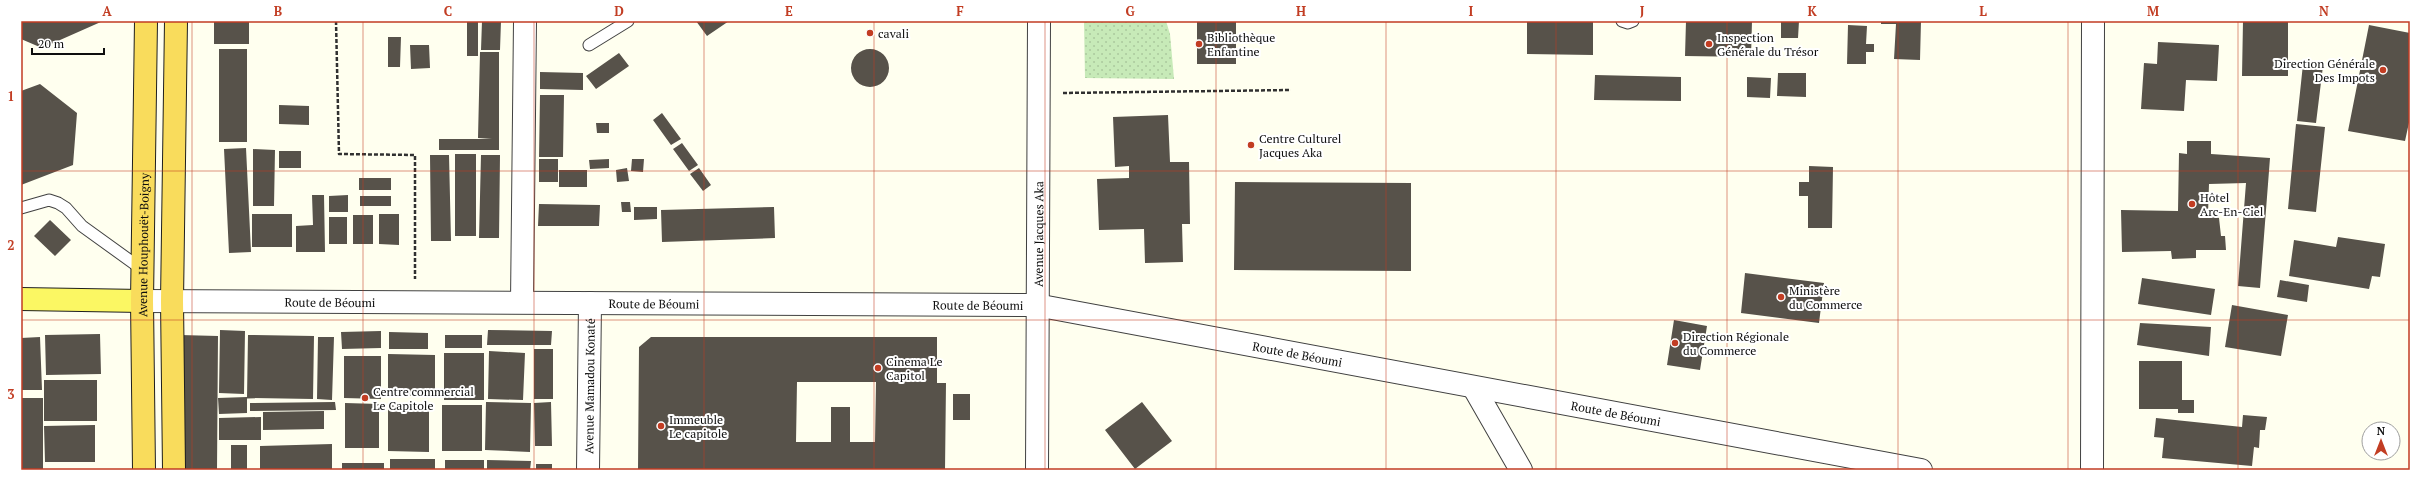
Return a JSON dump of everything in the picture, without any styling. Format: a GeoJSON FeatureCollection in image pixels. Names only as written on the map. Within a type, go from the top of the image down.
{"type":"FeatureCollection","features":[{"type":"Feature","properties":{"kind":"highway","name":"Avenue Houphouët-Boigny"},"geometry":{"type":"LineString","coordinates":[[144,470],[142,301],[146,21]]}},
{"type":"Feature","properties":{"kind":"highway"},"geometry":{"type":"LineString","coordinates":[[174,470],[172,301],[176,21]]}},
{"type":"Feature","properties":{"kind":"main road","name":"Route de Béoumi"},"geometry":{"type":"LineString","coordinates":[[21,299],[142,301]]}},
{"type":"Feature","properties":{"kind":"street"},"geometry":{"type":"LineString","coordinates":[[522,302],[524,21]]}},
{"type":"Feature","properties":{"kind":"street","name":"Avenue Jacques Aka"},"geometry":{"type":"LineString","coordinates":[[1037,470],[1036,305],[1038,21]]}},
{"type":"Feature","properties":{"kind":"street"},"geometry":{"type":"LineString","coordinates":[[2092,470],[2093,21]]}},
{"type":"Feature","properties":{"kind":"street","name":"Route de Béoumi"},"geometry":{"type":"LineString","coordinates":[[142,301],[1036,305],[1474,388],[1921,470]]}},
{"type":"Feature","properties":{"kind":"street","name":"Avenue Mamadou Konaté"},"geometry":{"type":"LineString","coordinates":[[588,470],[590,303]]}},
{"type":"Feature","properties":{"kind":"street"},"geometry":{"type":"LineString","coordinates":[[1474,388],[1521,470]]}},
{"type":"Feature","properties":{"kind":"lane"},"geometry":{"type":"LineString","coordinates":[[589,45],[628,21]]}},
{"type":"Feature","properties":{"kind":"lane"},"geometry":{"type":"LineString","coordinates":[[1622,21],[1628,23],[1633,21]]}},
{"type":"Feature","properties":{"kind":"lane"},"geometry":{"type":"LineString","coordinates":[[21,208],[49,200],[58,203],[66,208],[82,226],[143,270]]}},
{"type":"Feature","properties":{"kind":"path"},"geometry":{"type":"LineString","coordinates":[[336,21],[340,154],[415,155],[415,302]]}},
{"type":"Feature","properties":{"kind":"path"},"geometry":{"type":"LineString","coordinates":[[1038,93],[1291,90]]}},
{"type":"Feature","properties":{"kind":"green space"},"geometry":{"type":"Polygon","coordinates":[[[1084,21],[1166,21],[1170,34],[1174,79],[1085,78],[1084,21]]]}},
{"type":"Feature","properties":{"kind":"building"},"geometry":{"type":"Polygon","coordinates":[[[21,21],[103,21],[42,48],[21,39],[21,21]]]}},
{"type":"Feature","properties":{"kind":"building"},"geometry":{"type":"Polygon","coordinates":[[[214,21],[249,21],[249,44],[214,44],[214,21]]]}},
{"type":"Feature","properties":{"kind":"building"},"geometry":{"type":"Polygon","coordinates":[[[467,21],[478,21],[478,56],[467,56],[467,21]]]}},
{"type":"Feature","properties":{"kind":"building"},"geometry":{"type":"Polygon","coordinates":[[[482,21],[501,21],[500,50],[481,50],[482,21]]]}},
{"type":"Feature","properties":{"kind":"building"},"geometry":{"type":"Polygon","coordinates":[[[696,21],[729,21],[707,36],[696,21]]]}},
{"type":"Feature","properties":{"kind":"building"},"geometry":{"type":"Polygon","coordinates":[[[1197,21],[1236,21],[1236,64],[1197,64],[1197,21]]]}},
{"type":"Feature","properties":{"kind":"building"},"geometry":{"type":"Polygon","coordinates":[[[1527,21],[1593,21],[1593,55],[1527,54],[1527,21]]]}},
{"type":"Feature","properties":{"kind":"building"},"geometry":{"type":"Polygon","coordinates":[[[1686,21],[1752,21],[1751,57],[1685,56],[1686,21]]]}},
{"type":"Feature","properties":{"kind":"building"},"geometry":{"type":"Polygon","coordinates":[[[1781,21],[1799,21],[1798,38],[1781,38],[1781,21]]]}},
{"type":"Feature","properties":{"kind":"building"},"geometry":{"type":"Polygon","coordinates":[[[1881,21],[1921,21],[1920,60],[1894,59],[1896,24],[1881,24],[1881,21]]]}},
{"type":"Feature","properties":{"kind":"building"},"geometry":{"type":"Polygon","coordinates":[[[2243,21],[2288,21],[2288,76],[2242,76],[2243,21]]]}},
{"type":"Feature","properties":{"kind":"building"},"geometry":{"type":"Polygon","coordinates":[[[1848,25],[1867,26],[1866,44],[1874,44],[1874,52],[1866,52],[1866,64],[1847,64],[1848,25]]]}},
{"type":"Feature","properties":{"kind":"building"},"geometry":{"type":"Polygon","coordinates":[[[2369,25],[2410,33],[2410,118],[2405,141],[2348,131],[2369,25]]]}},
{"type":"Feature","properties":{"kind":"building"},"geometry":{"type":"Polygon","coordinates":[[[388,37],[401,37],[400,67],[388,67],[388,37]]]}},
{"type":"Feature","properties":{"kind":"building"},"geometry":{"type":"Polygon","coordinates":[[[2158,42],[2219,45],[2217,81],[2186,80],[2184,111],[2141,109],[2144,63],[2157,64],[2158,42]]]}},
{"type":"Feature","properties":{"kind":"building"},"geometry":{"type":"Polygon","coordinates":[[[410,45],[429,45],[430,68],[411,69],[410,45]]]}},
{"type":"Feature","properties":{"kind":"building"},"geometry":{"type":"Polygon","coordinates":[[[219,49],[247,49],[247,142],[219,142],[219,49]]]}},
{"type":"Feature","properties":{"kind":"building"},"geometry":{"type":"Polygon","coordinates":[[[866,49],[874,49],[884,54],[888,61],[888,75],[884,82],[874,87],[866,87],[856,82],[854,79],[851,72],[851,64],[856,54],[859,52],[866,49]]]}},
{"type":"Feature","properties":{"kind":"building"},"geometry":{"type":"Polygon","coordinates":[[[480,52],[499,52],[499,150],[439,150],[439,139],[492,139],[478,138],[480,52]]]}},
{"type":"Feature","properties":{"kind":"building"},"geometry":{"type":"Polygon","coordinates":[[[619,53],[629,66],[596,89],[586,76],[619,53]]]}},
{"type":"Feature","properties":{"kind":"building"},"geometry":{"type":"Polygon","coordinates":[[[2303,64],[2323,66],[2316,123],[2297,121],[2303,64]]]}},
{"type":"Feature","properties":{"kind":"building"},"geometry":{"type":"Polygon","coordinates":[[[540,72],[583,73],[583,90],[540,89],[540,72]]]}},
{"type":"Feature","properties":{"kind":"building"},"geometry":{"type":"Polygon","coordinates":[[[1778,73],[1806,73],[1806,97],[1777,96],[1778,73]]]}},
{"type":"Feature","properties":{"kind":"building"},"geometry":{"type":"Polygon","coordinates":[[[1595,75],[1681,77],[1681,101],[1594,100],[1595,75]]]}},
{"type":"Feature","properties":{"kind":"building"},"geometry":{"type":"Polygon","coordinates":[[[1747,77],[1771,78],[1770,98],[1747,97],[1747,77]]]}},
{"type":"Feature","properties":{"kind":"building"},"geometry":{"type":"Polygon","coordinates":[[[40,84],[77,113],[73,165],[21,185],[21,91],[40,84]]]}},
{"type":"Feature","properties":{"kind":"building"},"geometry":{"type":"Polygon","coordinates":[[[540,95],[564,95],[563,157],[539,157],[540,95]]]}},
{"type":"Feature","properties":{"kind":"building"},"geometry":{"type":"Polygon","coordinates":[[[279,105],[309,106],[309,125],[279,124],[279,105]]]}},
{"type":"Feature","properties":{"kind":"building"},"geometry":{"type":"Polygon","coordinates":[[[662,113],[681,139],[671,145],[653,120],[662,113]]]}},
{"type":"Feature","properties":{"kind":"building"},"geometry":{"type":"Polygon","coordinates":[[[1168,115],[1170,162],[1189,162],[1190,224],[1182,224],[1183,262],[1145,263],[1144,229],[1099,230],[1097,179],[1129,178],[1129,166],[1115,167],[1113,117],[1168,115]]]}},
{"type":"Feature","properties":{"kind":"building"},"geometry":{"type":"Polygon","coordinates":[[[596,123],[609,123],[609,133],[597,133],[596,123]]]}},
{"type":"Feature","properties":{"kind":"building"},"geometry":{"type":"Polygon","coordinates":[[[2296,124],[2325,127],[2316,212],[2288,209],[2296,124]]]}},
{"type":"Feature","properties":{"kind":"building"},"geometry":{"type":"Polygon","coordinates":[[[2187,141],[2211,141],[2211,154],[2270,158],[2260,288],[2238,286],[2246,183],[2209,184],[2208,214],[2219,218],[2221,236],[2225,236],[2226,250],[2196,250],[2196,258],[2172,259],[2171,251],[2122,252],[2121,210],[2178,211],[2179,153],[2187,154],[2187,141]]]}},
{"type":"Feature","properties":{"kind":"building"},"geometry":{"type":"Polygon","coordinates":[[[682,143],[698,165],[689,171],[673,149],[682,143]]]}},
{"type":"Feature","properties":{"kind":"building"},"geometry":{"type":"Polygon","coordinates":[[[246,148],[251,252],[229,253],[224,149],[246,148]]]}},
{"type":"Feature","properties":{"kind":"building"},"geometry":{"type":"Polygon","coordinates":[[[253,149],[275,150],[274,206],[253,206],[253,149]]]}},
{"type":"Feature","properties":{"kind":"building"},"geometry":{"type":"Polygon","coordinates":[[[279,151],[301,151],[301,168],[279,168],[279,151]]]}},
{"type":"Feature","properties":{"kind":"building"},"geometry":{"type":"Polygon","coordinates":[[[455,154],[476,154],[476,236],[455,236],[455,154]]]}},
{"type":"Feature","properties":{"kind":"building"},"geometry":{"type":"Polygon","coordinates":[[[430,155],[449,155],[451,241],[431,241],[430,155]]]}},
{"type":"Feature","properties":{"kind":"building"},"geometry":{"type":"Polygon","coordinates":[[[481,155],[500,155],[499,238],[479,238],[481,155]]]}},
{"type":"Feature","properties":{"kind":"building"},"geometry":{"type":"Polygon","coordinates":[[[539,159],[558,159],[558,182],[539,182],[539,159]]]}},
{"type":"Feature","properties":{"kind":"building"},"geometry":{"type":"Polygon","coordinates":[[[609,159],[609,168],[590,169],[589,160],[609,159]]]}},
{"type":"Feature","properties":{"kind":"building"},"geometry":{"type":"Polygon","coordinates":[[[632,159],[644,159],[643,172],[631,171],[632,159]]]}},
{"type":"Feature","properties":{"kind":"building"},"geometry":{"type":"Polygon","coordinates":[[[1809,166],[1833,167],[1832,228],[1808,228],[1808,196],[1799,196],[1799,182],[1809,182],[1809,166]]]}},
{"type":"Feature","properties":{"kind":"building"},"geometry":{"type":"Polygon","coordinates":[[[627,168],[629,181],[617,182],[616,170],[627,168]]]}},
{"type":"Feature","properties":{"kind":"building"},"geometry":{"type":"Polygon","coordinates":[[[699,168],[711,185],[703,191],[690,174],[699,168]]]}},
{"type":"Feature","properties":{"kind":"building"},"geometry":{"type":"Polygon","coordinates":[[[559,170],[587,170],[587,187],[559,187],[559,170]]]}},
{"type":"Feature","properties":{"kind":"building"},"geometry":{"type":"Polygon","coordinates":[[[359,178],[391,178],[391,190],[359,190],[359,178]]]}},
{"type":"Feature","properties":{"kind":"building"},"geometry":{"type":"Polygon","coordinates":[[[1235,182],[1411,183],[1411,271],[1234,270],[1235,182]]]}},
{"type":"Feature","properties":{"kind":"building"},"geometry":{"type":"Polygon","coordinates":[[[312,195],[324,195],[325,252],[296,252],[296,226],[313,225],[312,195]]]}},
{"type":"Feature","properties":{"kind":"building"},"geometry":{"type":"Polygon","coordinates":[[[348,195],[348,212],[329,212],[329,196],[348,195]]]}},
{"type":"Feature","properties":{"kind":"building"},"geometry":{"type":"Polygon","coordinates":[[[360,196],[391,196],[391,206],[360,206],[360,196]]]}},
{"type":"Feature","properties":{"kind":"building"},"geometry":{"type":"Polygon","coordinates":[[[621,202],[630,202],[631,212],[622,212],[621,202]]]}},
{"type":"Feature","properties":{"kind":"building"},"geometry":{"type":"Polygon","coordinates":[[[539,204],[600,205],[599,226],[538,226],[539,204]]]}},
{"type":"Feature","properties":{"kind":"building"},"geometry":{"type":"Polygon","coordinates":[[[634,207],[657,207],[657,219],[634,220],[634,207]]]}},
{"type":"Feature","properties":{"kind":"building"},"geometry":{"type":"Polygon","coordinates":[[[774,207],[775,238],[662,242],[661,210],[774,207]]]}},
{"type":"Feature","properties":{"kind":"building"},"geometry":{"type":"Polygon","coordinates":[[[252,214],[292,214],[292,247],[252,247],[252,214]]]}},
{"type":"Feature","properties":{"kind":"building"},"geometry":{"type":"Polygon","coordinates":[[[379,214],[399,214],[399,245],[379,244],[379,214]]]}},
{"type":"Feature","properties":{"kind":"building"},"geometry":{"type":"Polygon","coordinates":[[[353,215],[373,215],[373,244],[353,244],[353,215]]]}},
{"type":"Feature","properties":{"kind":"building"},"geometry":{"type":"Polygon","coordinates":[[[329,217],[347,217],[347,244],[329,244],[329,217]]]}},
{"type":"Feature","properties":{"kind":"building"},"geometry":{"type":"Polygon","coordinates":[[[50,220],[71,240],[55,256],[34,236],[50,220]]]}},
{"type":"Feature","properties":{"kind":"building"},"geometry":{"type":"Polygon","coordinates":[[[2338,237],[2385,244],[2380,277],[2372,276],[2369,289],[2289,276],[2294,240],[2336,247],[2338,237]]]}},
{"type":"Feature","properties":{"kind":"building"},"geometry":{"type":"Polygon","coordinates":[[[1745,273],[1824,283],[1819,323],[1741,313],[1745,273]]]}},
{"type":"Feature","properties":{"kind":"building"},"geometry":{"type":"Polygon","coordinates":[[[2142,278],[2215,289],[2211,315],[2138,304],[2142,278]]]}},
{"type":"Feature","properties":{"kind":"building"},"geometry":{"type":"Polygon","coordinates":[[[2280,280],[2309,285],[2307,302],[2277,297],[2280,280]]]}},
{"type":"Feature","properties":{"kind":"building"},"geometry":{"type":"Polygon","coordinates":[[[2232,305],[2288,315],[2281,356],[2225,347],[2232,305]]]}},
{"type":"Feature","properties":{"kind":"building"},"geometry":{"type":"Polygon","coordinates":[[[1674,320],[1707,326],[1700,370],[1667,365],[1674,320]]]}},
{"type":"Feature","properties":{"kind":"building"},"geometry":{"type":"Polygon","coordinates":[[[2140,323],[2211,327],[2209,356],[2137,345],[2140,323]]]}},
{"type":"Feature","properties":{"kind":"building"},"geometry":{"type":"Polygon","coordinates":[[[220,330],[245,331],[244,394],[219,393],[220,330]]]}},
{"type":"Feature","properties":{"kind":"building"},"geometry":{"type":"Polygon","coordinates":[[[488,330],[552,331],[551,345],[487,345],[488,330]]]}},
{"type":"Feature","properties":{"kind":"building"},"geometry":{"type":"Polygon","coordinates":[[[381,331],[381,348],[342,349],[341,332],[381,331]]]}},
{"type":"Feature","properties":{"kind":"building"},"geometry":{"type":"Polygon","coordinates":[[[389,332],[428,333],[428,349],[389,349],[389,332]]]}},
{"type":"Feature","properties":{"kind":"building"},"geometry":{"type":"Polygon","coordinates":[[[100,334],[101,374],[46,375],[45,335],[100,334]]]}},
{"type":"Feature","properties":{"kind":"building"},"geometry":{"type":"Polygon","coordinates":[[[180,335],[218,336],[217,470],[178,470],[180,335]]]}},
{"type":"Feature","properties":{"kind":"building"},"geometry":{"type":"Polygon","coordinates":[[[248,335],[314,336],[313,399],[247,398],[248,335]]]}},
{"type":"Feature","properties":{"kind":"building"},"geometry":{"type":"Polygon","coordinates":[[[445,335],[482,335],[482,348],[445,348],[445,335]]]}},
{"type":"Feature","properties":{"kind":"building"},"geometry":{"type":"Polygon","coordinates":[[[40,337],[42,390],[21,390],[21,338],[40,337]]]}},
{"type":"Feature","properties":{"kind":"building"},"geometry":{"type":"Polygon","coordinates":[[[318,337],[334,337],[332,400],[317,399],[318,337]]]}},
{"type":"Feature","properties":{"kind":"building"},"geometry":{"type":"Polygon","coordinates":[[[651,337],[937,337],[937,383],[946,383],[945,470],[638,470],[639,347],[651,337]],[[797,382],[796,442],[831,442],[831,407],[850,407],[850,442],[875,442],[876,382],[797,382]]]}},
{"type":"Feature","properties":{"kind":"building"},"geometry":{"type":"Polygon","coordinates":[[[534,349],[553,349],[553,399],[534,399],[534,349]]]}},
{"type":"Feature","properties":{"kind":"building"},"geometry":{"type":"Polygon","coordinates":[[[489,351],[525,353],[523,400],[488,399],[489,351]]]}},
{"type":"Feature","properties":{"kind":"building"},"geometry":{"type":"Polygon","coordinates":[[[444,353],[484,353],[484,400],[444,400],[444,353]]]}},
{"type":"Feature","properties":{"kind":"building"},"geometry":{"type":"Polygon","coordinates":[[[388,354],[435,355],[435,396],[388,396],[388,354]]]}},
{"type":"Feature","properties":{"kind":"building"},"geometry":{"type":"Polygon","coordinates":[[[344,356],[381,356],[381,399],[344,398],[344,356]]]}},
{"type":"Feature","properties":{"kind":"building"},"geometry":{"type":"Polygon","coordinates":[[[2139,361],[2182,361],[2182,400],[2194,400],[2194,413],[2178,413],[2178,409],[2139,409],[2139,361]]]}},
{"type":"Feature","properties":{"kind":"building"},"geometry":{"type":"Polygon","coordinates":[[[44,380],[97,380],[97,421],[44,421],[44,380]]]}},
{"type":"Feature","properties":{"kind":"building"},"geometry":{"type":"Polygon","coordinates":[[[953,394],[970,394],[970,420],[953,420],[953,394]]]}},
{"type":"Feature","properties":{"kind":"building"},"geometry":{"type":"Polygon","coordinates":[[[247,397],[247,413],[219,414],[218,398],[247,397]]]}},
{"type":"Feature","properties":{"kind":"building"},"geometry":{"type":"Polygon","coordinates":[[[21,398],[43,398],[43,470],[21,470],[21,398]]]}},
{"type":"Feature","properties":{"kind":"building"},"geometry":{"type":"Polygon","coordinates":[[[335,402],[336,410],[250,411],[250,403],[335,402]]]}},
{"type":"Feature","properties":{"kind":"building"},"geometry":{"type":"Polygon","coordinates":[[[486,402],[531,403],[530,452],[485,450],[486,402]]]}},
{"type":"Feature","properties":{"kind":"building"},"geometry":{"type":"Polygon","coordinates":[[[551,402],[552,446],[535,446],[534,403],[551,402]]]}},
{"type":"Feature","properties":{"kind":"building"},"geometry":{"type":"Polygon","coordinates":[[[1142,402],[1172,441],[1135,469],[1105,430],[1142,402]]]}},
{"type":"Feature","properties":{"kind":"building"},"geometry":{"type":"Polygon","coordinates":[[[345,403],[379,404],[379,448],[345,448],[345,403]]]}},
{"type":"Feature","properties":{"kind":"building"},"geometry":{"type":"Polygon","coordinates":[[[388,405],[429,405],[429,452],[388,451],[388,405]]]}},
{"type":"Feature","properties":{"kind":"building"},"geometry":{"type":"Polygon","coordinates":[[[442,405],[482,405],[482,451],[442,451],[442,405]]]}},
{"type":"Feature","properties":{"kind":"building"},"geometry":{"type":"Polygon","coordinates":[[[324,411],[324,429],[263,430],[263,412],[324,411]]]}},
{"type":"Feature","properties":{"kind":"building"},"geometry":{"type":"Polygon","coordinates":[[[2243,415],[2267,417],[2265,430],[2260,430],[2259,448],[2254,447],[2252,466],[2162,458],[2164,438],[2154,437],[2156,418],[2242,427],[2243,415]]]}},
{"type":"Feature","properties":{"kind":"building"},"geometry":{"type":"Polygon","coordinates":[[[261,417],[261,440],[219,440],[219,418],[261,417]]]}},
{"type":"Feature","properties":{"kind":"building"},"geometry":{"type":"Polygon","coordinates":[[[95,425],[95,462],[45,462],[44,426],[95,425]]]}},
{"type":"Feature","properties":{"kind":"building"},"geometry":{"type":"Polygon","coordinates":[[[332,444],[332,470],[260,470],[260,446],[332,444]]]}},
{"type":"Feature","properties":{"kind":"building"},"geometry":{"type":"Polygon","coordinates":[[[231,445],[247,445],[247,470],[231,470],[231,445]]]}},
{"type":"Feature","properties":{"kind":"building"},"geometry":{"type":"Polygon","coordinates":[[[390,459],[435,459],[435,470],[390,470],[390,459]]]}},
{"type":"Feature","properties":{"kind":"building"},"geometry":{"type":"Polygon","coordinates":[[[445,460],[484,460],[484,470],[445,470],[445,460]]]}},
{"type":"Feature","properties":{"kind":"building"},"geometry":{"type":"Polygon","coordinates":[[[487,460],[531,461],[530,470],[487,470],[487,460]]]}},
{"type":"Feature","properties":{"kind":"building"},"geometry":{"type":"Polygon","coordinates":[[[342,463],[384,463],[384,470],[342,470],[342,463]]]}},
{"type":"Feature","properties":{"kind":"building"},"geometry":{"type":"Polygon","coordinates":[[[536,464],[552,464],[552,470],[536,470],[536,464]]]}},
{"type":"Feature","properties":{"kind":"place","name":"cavali"},"geometry":{"type":"Point","coordinates":[870,33]}},
{"type":"Feature","properties":{"kind":"place","name":"Bibliothèque Enfantine"},"geometry":{"type":"Point","coordinates":[1199,44]}},
{"type":"Feature","properties":{"kind":"place","name":"Inspection Générale du Trésor"},"geometry":{"type":"Point","coordinates":[1709,44]}},
{"type":"Feature","properties":{"kind":"place","name":"Direction Générale Des Impots"},"geometry":{"type":"Point","coordinates":[2383,70]}},
{"type":"Feature","properties":{"kind":"place","name":"Centre Culturel Jacques Aka"},"geometry":{"type":"Point","coordinates":[1251,145]}},
{"type":"Feature","properties":{"kind":"place","name":"Hôtel Arc-En-Ciel"},"geometry":{"type":"Point","coordinates":[2192,204]}},
{"type":"Feature","properties":{"kind":"place","name":"Ministère du Commerce"},"geometry":{"type":"Point","coordinates":[1781,297]}},
{"type":"Feature","properties":{"kind":"place","name":"Direction Régionale du Commerce"},"geometry":{"type":"Point","coordinates":[1675,343]}},
{"type":"Feature","properties":{"kind":"place","name":"Cinema Le Capitol"},"geometry":{"type":"Point","coordinates":[878,368]}},
{"type":"Feature","properties":{"kind":"place","name":"Centre commercial Le Capitole"},"geometry":{"type":"Point","coordinates":[365,398]}},
{"type":"Feature","properties":{"kind":"place","name":"Immeuble Le capitole"},"geometry":{"type":"Point","coordinates":[661,426]}}]}
